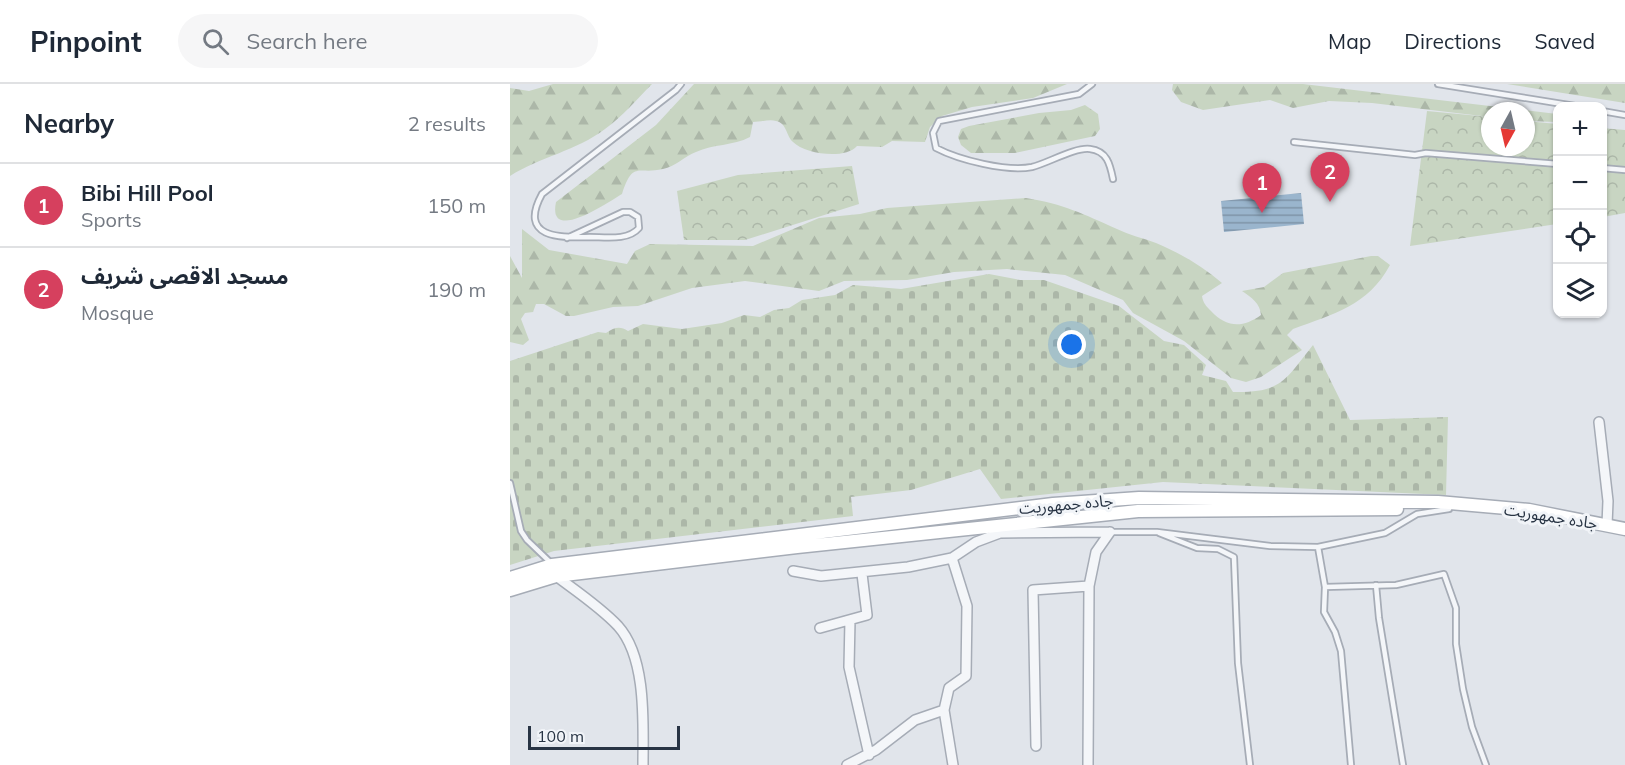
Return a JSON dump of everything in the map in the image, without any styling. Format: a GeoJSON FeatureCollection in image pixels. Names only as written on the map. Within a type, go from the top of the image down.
{"type":"FeatureCollection","features":[{"type":"Feature","properties":{"kind":"main road","name":"جاده جمهوریت"},"geometry":{"type":"LineString","coordinates":[[510,578],[554,570],[1053,504],[1139,498],[1438,502],[1529,510],[1625,529]]}},
{"type":"Feature","properties":{"kind":"main road","name":"جاده جمهوریت"},"geometry":{"type":"LineString","coordinates":[[510,590],[554,570],[1138,511],[1449,508],[1523,516],[1625,535]]}},
{"type":"Feature","properties":{"kind":"street"},"geometry":{"type":"LineString","coordinates":[[1599,422],[1608,501],[1607,525]]}},
{"type":"Feature","properties":{"kind":"street"},"geometry":{"type":"LineString","coordinates":[[1053,519],[1064,534]]}},
{"type":"Feature","properties":{"kind":"street"},"geometry":{"type":"LineString","coordinates":[[794,571],[821,576],[862,574],[952,558],[976,542],[1000,533],[1110,532]]}},
{"type":"Feature","properties":{"kind":"street"},"geometry":{"type":"LineString","coordinates":[[1089,765],[1089,586],[1096,552],[1110,532]]}},
{"type":"Feature","properties":{"kind":"street"},"geometry":{"type":"LineString","coordinates":[[952,558],[967,606],[966,676],[949,688],[944,710],[953,765]]}},
{"type":"Feature","properties":{"kind":"street"},"geometry":{"type":"LineString","coordinates":[[554,570],[618,626],[629,642],[640,681],[643,765]]}},
{"type":"Feature","properties":{"kind":"street"},"geometry":{"type":"LineString","coordinates":[[820,628],[867,615],[862,574]]}},
{"type":"Feature","properties":{"kind":"street"},"geometry":{"type":"LineString","coordinates":[[1036,746],[1033,590],[1089,586]]}},
{"type":"Feature","properties":{"kind":"street"},"geometry":{"type":"LineString","coordinates":[[850,620],[849,667],[868,755]]}},
{"type":"Feature","properties":{"kind":"street"},"geometry":{"type":"LineString","coordinates":[[847,765],[868,755],[915,720],[944,710]]}},
{"type":"Feature","properties":{"kind":"lane"},"geometry":{"type":"LineString","coordinates":[[567,238],[623,212],[630,212],[640,222],[639,228],[628,236],[567,238],[554,238],[541,231],[536,220],[536,206],[543,194],[681,84]]}},
{"type":"Feature","properties":{"kind":"lane"},"geometry":{"type":"LineString","coordinates":[[1092,84],[1078,94],[939,121],[933,133],[936,148],[957,159],[1030,167],[1088,148],[1102,152],[1110,162],[1113,179]]}},
{"type":"Feature","properties":{"kind":"lane"},"geometry":{"type":"LineString","coordinates":[[1438,84],[1553,102]]}},
{"type":"Feature","properties":{"kind":"lane"},"geometry":{"type":"LineString","coordinates":[[1607,112],[1625,115]]}},
{"type":"Feature","properties":{"kind":"lane"},"geometry":{"type":"LineString","coordinates":[[1294,142],[1415,155],[1426,153],[1553,164]]}},
{"type":"Feature","properties":{"kind":"lane"},"geometry":{"type":"LineString","coordinates":[[1607,168],[1625,170]]}},
{"type":"Feature","properties":{"kind":"lane"},"geometry":{"type":"LineString","coordinates":[[510,483],[521,531],[554,570]]}},
{"type":"Feature","properties":{"kind":"lane"},"geometry":{"type":"LineString","coordinates":[[1110,532],[1157,532],[1270,546],[1318,547],[1385,533],[1417,514],[1449,508]]}},
{"type":"Feature","properties":{"kind":"lane"},"geometry":{"type":"LineString","coordinates":[[1157,532],[1197,548],[1218,549],[1234,556],[1238,663],[1250,765]]}},
{"type":"Feature","properties":{"kind":"lane"},"geometry":{"type":"LineString","coordinates":[[1318,547],[1325,587],[1324,612],[1335,632],[1341,651],[1351,765]]}},
{"type":"Feature","properties":{"kind":"lane"},"geometry":{"type":"LineString","coordinates":[[1325,587],[1396,585],[1444,574],[1456,608],[1456,644],[1463,689],[1472,727],[1486,765]]}},
{"type":"Feature","properties":{"kind":"lane"},"geometry":{"type":"LineString","coordinates":[[1376,585],[1379,618],[1403,765]]}},
{"type":"Feature","properties":{"kind":"green space"},"geometry":{"type":"Polygon","coordinates":[[[553,84],[652,84],[617,119],[594,137],[510,176],[510,88],[529,91],[553,84]]]}},
{"type":"Feature","properties":{"kind":"green space"},"geometry":{"type":"Polygon","coordinates":[[[694,84],[1067,84],[1033,98],[972,107],[942,116],[930,127],[925,142],[892,141],[882,147],[857,146],[844,153],[825,154],[806,150],[793,142],[780,122],[771,120],[753,122],[750,137],[703,149],[667,168],[637,171],[626,183],[622,194],[581,217],[561,220],[556,214],[556,202],[656,125],[694,84]]]}},
{"type":"Feature","properties":{"kind":"green space"},"geometry":{"type":"Polygon","coordinates":[[[1173,84],[1303,84],[1481,105],[1481,116],[1372,103],[1329,101],[1293,108],[1270,100],[1203,110],[1181,102],[1172,90],[1173,84]]]}},
{"type":"Feature","properties":{"kind":"green space"},"geometry":{"type":"Polygon","coordinates":[[[1507,84],[1625,84],[1625,103],[1507,84]]]}},
{"type":"Feature","properties":{"kind":"green space"},"geometry":{"type":"Polygon","coordinates":[[[1085,105],[1098,114],[1100,129],[1095,136],[1015,153],[971,153],[961,145],[958,137],[961,129],[969,126],[1039,113],[1071,110],[1085,105]]]}},
{"type":"Feature","properties":{"kind":"green space"},"geometry":{"type":"Polygon","coordinates":[[[1427,111],[1481,116],[1481,156],[1535,156],[1535,122],[1553,124],[1553,225],[1410,246],[1427,111]]]}},
{"type":"Feature","properties":{"kind":"green space"},"geometry":{"type":"Polygon","coordinates":[[[1535,111],[1553,114],[1553,122],[1535,121],[1535,111]]]}},
{"type":"Feature","properties":{"kind":"green space"},"geometry":{"type":"Polygon","coordinates":[[[1607,128],[1625,130],[1625,213],[1607,216],[1607,128]]]}},
{"type":"Feature","properties":{"kind":"green space"},"geometry":{"type":"Polygon","coordinates":[[[852,166],[859,204],[745,240],[684,240],[677,191],[738,175],[852,166]]]}},
{"type":"Feature","properties":{"kind":"green space"},"geometry":{"type":"Polygon","coordinates":[[[1026,198],[1073,210],[1156,243],[1190,260],[1222,283],[1202,296],[1205,304],[1217,317],[1229,323],[1241,324],[1261,315],[1257,304],[1242,291],[1264,287],[1283,273],[1371,256],[1378,256],[1390,265],[1371,290],[1348,307],[1293,329],[1287,335],[1302,350],[1261,377],[1246,382],[1231,378],[1184,341],[1133,313],[1123,300],[1065,275],[1007,269],[954,272],[907,280],[844,281],[819,291],[745,281],[692,288],[638,306],[613,307],[574,316],[566,316],[544,304],[536,304],[533,312],[525,313],[521,319],[529,340],[523,345],[510,342],[510,256],[522,278],[522,229],[549,250],[627,264],[635,251],[650,244],[753,246],[819,218],[860,214],[887,208],[1026,198]]]}},
{"type":"Feature","properties":{"kind":"green space"},"geometry":{"type":"Polygon","coordinates":[[[989,274],[1020,280],[1044,280],[1119,306],[1164,341],[1184,345],[1206,365],[1202,375],[1226,381],[1233,392],[1262,390],[1281,382],[1313,345],[1350,420],[1448,417],[1446,495],[1163,482],[1001,499],[980,469],[911,490],[851,497],[853,516],[554,551],[510,565],[510,361],[617,328],[628,331],[643,324],[682,329],[722,323],[744,315],[760,317],[774,310],[789,308],[802,300],[835,295],[853,285],[901,289],[989,274]]]}},
{"type":"Feature","properties":{"kind":"water"},"geometry":{"type":"Polygon","coordinates":[[[1301,193],[1304,224],[1224,232],[1221,201],[1301,193]]]}},
{"type":"Feature","properties":{"kind":"place","name":"مسجد الاقصی شریف"},"geometry":{"type":"Point","coordinates":[1330,202]}},
{"type":"Feature","properties":{"kind":"place","name":"Bibi Hill Pool"},"geometry":{"type":"Point","coordinates":[1262,213]}}]}
